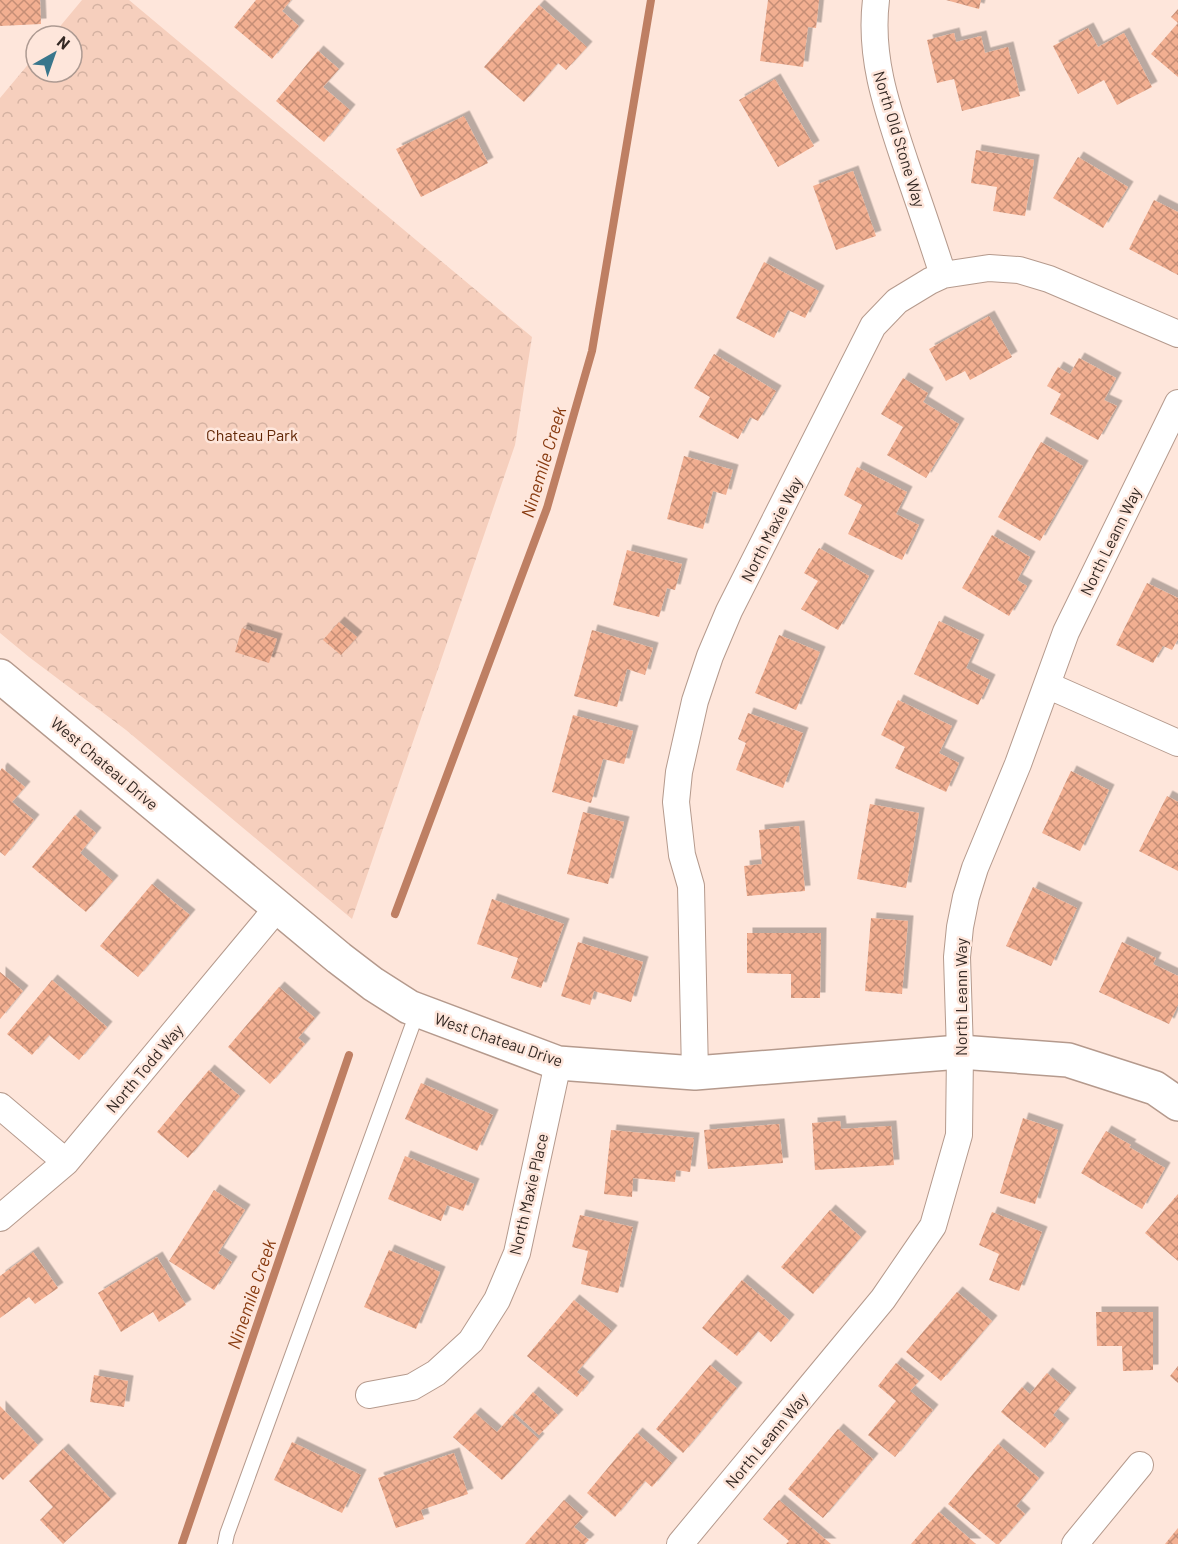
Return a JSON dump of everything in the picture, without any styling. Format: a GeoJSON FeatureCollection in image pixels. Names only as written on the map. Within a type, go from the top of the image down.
{"type":"FeatureCollection","features":[{"type":"Feature","properties":{"kind":"street","name":"North Old Stone Way"},"geometry":{"type":"LineString","coordinates":[[876,0],[874,46],[886,106],[943,275]]}},
{"type":"Feature","properties":{"kind":"street","name":"North Maxie Way"},"geometry":{"type":"LineString","coordinates":[[695,1073],[691,886],[682,855],[676,802],[679,772],[695,701],[710,656],[729,611],[873,326],[897,301],[930,281],[943,275],[989,268],[1019,270],[1049,279],[1178,334]]}},
{"type":"Feature","properties":{"kind":"street","name":"North Leann Way"},"geometry":{"type":"LineString","coordinates":[[680,1544],[884,1299],[933,1226],[959,1135],[960,1052],[957,957],[966,897],[975,868],[1018,764],[1078,605],[1178,403]]}},
{"type":"Feature","properties":{"kind":"street","name":"West Chateau Drive"},"geometry":{"type":"LineString","coordinates":[[0,676],[373,984],[418,1010],[558,1063],[695,1073],[960,1052],[1068,1060],[1155,1089],[1178,1104]]}},
{"type":"Feature","properties":{"kind":"street"},"geometry":{"type":"LineString","coordinates":[[1047,685],[1178,743]]}},
{"type":"Feature","properties":{"kind":"street","name":"North Todd Way"},"geometry":{"type":"LineString","coordinates":[[0,1218],[66,1162],[278,907]]}},
{"type":"Feature","properties":{"kind":"street","name":"North Maxie Place"},"geometry":{"type":"LineString","coordinates":[[369,1395],[411,1388],[436,1373],[471,1341],[497,1300],[517,1252],[558,1063]]}},
{"type":"Feature","properties":{"kind":"street"},"geometry":{"type":"LineString","coordinates":[[0,1106],[66,1162]]}},
{"type":"Feature","properties":{"kind":"street"},"geometry":{"type":"LineString","coordinates":[[1075,1544],[1140,1465]]}},
{"type":"Feature","properties":{"kind":"lane"},"geometry":{"type":"LineString","coordinates":[[225,1544],[418,1010]]}},
{"type":"Feature","properties":{"kind":"green space","name":"Chateau Park"},"geometry":{"type":"Polygon","coordinates":[[[82,0],[129,0],[532,337],[515,445],[352,919],[126,730],[0,633],[0,98],[24,69],[24,84],[84,84],[84,24],[62,24],[82,0]]]}},
{"type":"Feature","properties":{"kind":"building"},"geometry":{"type":"Polygon","coordinates":[[[0,0],[40,0],[41,24],[0,26],[0,0]]]}},
{"type":"Feature","properties":{"kind":"building"},"geometry":{"type":"Polygon","coordinates":[[[256,0],[291,0],[282,11],[299,26],[272,59],[234,27],[256,0]]]}},
{"type":"Feature","properties":{"kind":"building"},"geometry":{"type":"Polygon","coordinates":[[[768,0],[819,0],[816,28],[808,27],[803,67],[760,61],[768,0]]]}},
{"type":"Feature","properties":{"kind":"building"},"geometry":{"type":"Polygon","coordinates":[[[946,0],[981,0],[979,9],[946,0]]]}},
{"type":"Feature","properties":{"kind":"building"},"geometry":{"type":"Polygon","coordinates":[[[539,5],[587,47],[566,70],[558,63],[524,102],[484,67],[539,5]]]}},
{"type":"Feature","properties":{"kind":"building"},"geometry":{"type":"Polygon","coordinates":[[[1178,9],[1178,23],[1171,17],[1178,9]]]}},
{"type":"Feature","properties":{"kind":"building"},"geometry":{"type":"Polygon","coordinates":[[[1178,23],[1178,77],[1151,54],[1178,23]]]}},
{"type":"Feature","properties":{"kind":"building"},"geometry":{"type":"Polygon","coordinates":[[[1088,28],[1098,47],[1124,33],[1152,87],[1117,105],[1104,80],[1078,94],[1053,46],[1088,28]]]}},
{"type":"Feature","properties":{"kind":"building"},"geometry":{"type":"Polygon","coordinates":[[[954,33],[956,42],[981,36],[985,53],[1008,47],[1020,96],[962,111],[954,79],[937,83],[927,40],[954,33]]]}},
{"type":"Feature","properties":{"kind":"building"},"geometry":{"type":"Polygon","coordinates":[[[318,51],[339,69],[323,87],[350,110],[324,142],[276,101],[318,51]]]}},
{"type":"Feature","properties":{"kind":"building"},"geometry":{"type":"Polygon","coordinates":[[[775,79],[814,146],[778,167],[739,100],[775,79]]]}},
{"type":"Feature","properties":{"kind":"building"},"geometry":{"type":"Polygon","coordinates":[[[464,116],[488,163],[421,197],[396,149],[464,116]]]}},
{"type":"Feature","properties":{"kind":"building"},"geometry":{"type":"Polygon","coordinates":[[[976,150],[1034,160],[1025,216],[993,211],[997,187],[971,183],[976,150]]]}},
{"type":"Feature","properties":{"kind":"building"},"geometry":{"type":"Polygon","coordinates":[[[1078,157],[1128,187],[1103,228],[1053,198],[1078,157]]]}},
{"type":"Feature","properties":{"kind":"building"},"geometry":{"type":"Polygon","coordinates":[[[853,171],[876,236],[836,250],[813,186],[853,171]]]}},
{"type":"Feature","properties":{"kind":"building"},"geometry":{"type":"Polygon","coordinates":[[[1154,200],[1178,212],[1178,275],[1129,249],[1154,200]]]}},
{"type":"Feature","properties":{"kind":"building"},"geometry":{"type":"Polygon","coordinates":[[[764,262],[819,291],[805,318],[788,310],[774,338],[736,318],[764,262]]]}},
{"type":"Feature","properties":{"kind":"building"},"geometry":{"type":"Polygon","coordinates":[[[989,316],[1012,357],[970,380],[965,371],[946,381],[929,349],[989,316]]]}},
{"type":"Feature","properties":{"kind":"building"},"geometry":{"type":"Polygon","coordinates":[[[714,354],[776,391],[758,421],[750,417],[738,439],[699,417],[710,397],[694,388],[714,354]]]}},
{"type":"Feature","properties":{"kind":"building"},"geometry":{"type":"Polygon","coordinates":[[[1079,358],[1116,378],[1104,400],[1117,406],[1098,440],[1050,414],[1061,394],[1047,386],[1058,367],[1070,374],[1079,358]]]}},
{"type":"Feature","properties":{"kind":"building"},"geometry":{"type":"Polygon","coordinates":[[[903,378],[928,393],[923,402],[959,424],[926,478],[887,455],[903,427],[881,414],[903,378]]]}},
{"type":"Feature","properties":{"kind":"building"},"geometry":{"type":"Polygon","coordinates":[[[1041,442],[1083,466],[1040,541],[998,517],[1041,442]]]}},
{"type":"Feature","properties":{"kind":"building"},"geometry":{"type":"Polygon","coordinates":[[[684,456],[733,470],[726,495],[713,491],[703,529],[667,519],[684,456]]]}},
{"type":"Feature","properties":{"kind":"building"},"geometry":{"type":"Polygon","coordinates":[[[857,467],[907,492],[896,514],[919,525],[902,560],[848,534],[862,505],[844,495],[857,467]]]}},
{"type":"Feature","properties":{"kind":"building"},"geometry":{"type":"Polygon","coordinates":[[[992,535],[1030,557],[1017,580],[1027,586],[1009,616],[962,588],[992,535]]]}},
{"type":"Feature","properties":{"kind":"building"},"geometry":{"type":"Polygon","coordinates":[[[819,548],[869,576],[838,630],[801,609],[818,581],[804,573],[819,548]]]}},
{"type":"Feature","properties":{"kind":"building"},"geometry":{"type":"Polygon","coordinates":[[[627,550],[682,564],[675,590],[667,588],[659,617],[613,605],[627,550]]]}},
{"type":"Feature","properties":{"kind":"building"},"geometry":{"type":"Polygon","coordinates":[[[1147,583],[1178,598],[1178,639],[1172,650],[1163,646],[1153,663],[1116,645],[1147,583]]]}},
{"type":"Feature","properties":{"kind":"building"},"geometry":{"type":"Polygon","coordinates":[[[939,621],[979,640],[966,668],[990,680],[978,705],[914,674],[939,621]]]}},
{"type":"Feature","properties":{"kind":"building"},"geometry":{"type":"Polygon","coordinates":[[[339,622],[357,637],[341,655],[323,640],[339,622]]]}},
{"type":"Feature","properties":{"kind":"building"},"geometry":{"type":"Polygon","coordinates":[[[242,628],[277,639],[269,663],[235,652],[242,628]]]}},
{"type":"Feature","properties":{"kind":"building"},"geometry":{"type":"Polygon","coordinates":[[[592,630],[653,648],[645,675],[627,669],[617,707],[574,696],[592,630]]]}},
{"type":"Feature","properties":{"kind":"building"},"geometry":{"type":"Polygon","coordinates":[[[779,635],[820,652],[796,710],[755,693],[779,635]]]}},
{"type":"Feature","properties":{"kind":"building"},"geometry":{"type":"Polygon","coordinates":[[[898,700],[952,726],[939,753],[959,763],[946,792],[895,768],[905,747],[881,735],[898,700]]]}},
{"type":"Feature","properties":{"kind":"building"},"geometry":{"type":"Polygon","coordinates":[[[748,713],[803,733],[783,788],[736,770],[746,743],[738,739],[748,713]]]}},
{"type":"Feature","properties":{"kind":"building"},"geometry":{"type":"Polygon","coordinates":[[[573,715],[633,731],[624,764],[603,759],[591,803],[552,792],[573,715]]]}},
{"type":"Feature","properties":{"kind":"building"},"geometry":{"type":"Polygon","coordinates":[[[2,768],[25,787],[12,802],[34,820],[5,856],[0,852],[0,771],[2,768]]]}},
{"type":"Feature","properties":{"kind":"building"},"geometry":{"type":"Polygon","coordinates":[[[1071,771],[1109,790],[1080,851],[1042,833],[1071,771]]]}},
{"type":"Feature","properties":{"kind":"building"},"geometry":{"type":"Polygon","coordinates":[[[1167,796],[1178,802],[1178,871],[1139,851],[1167,796]]]}},
{"type":"Feature","properties":{"kind":"building"},"geometry":{"type":"Polygon","coordinates":[[[870,804],[919,813],[906,888],[857,879],[870,804]]]}},
{"type":"Feature","properties":{"kind":"building"},"geometry":{"type":"Polygon","coordinates":[[[583,812],[624,822],[608,884],[567,874],[583,812]]]}},
{"type":"Feature","properties":{"kind":"building"},"geometry":{"type":"Polygon","coordinates":[[[75,815],[96,833],[80,853],[113,881],[86,912],[32,867],[75,815]]]}},
{"type":"Feature","properties":{"kind":"building"},"geometry":{"type":"Polygon","coordinates":[[[799,826],[805,891],[747,896],[744,866],[762,864],[759,830],[799,826]]]}},
{"type":"Feature","properties":{"kind":"building"},"geometry":{"type":"Polygon","coordinates":[[[152,884],[190,915],[138,977],[100,946],[152,884]]]}},
{"type":"Feature","properties":{"kind":"building"},"geometry":{"type":"Polygon","coordinates":[[[1033,887],[1077,908],[1051,966],[1006,946],[1033,887]]]}},
{"type":"Feature","properties":{"kind":"building"},"geometry":{"type":"Polygon","coordinates":[[[492,899],[564,924],[541,988],[511,978],[518,958],[477,944],[492,899]]]}},
{"type":"Feature","properties":{"kind":"building"},"geometry":{"type":"Polygon","coordinates":[[[871,918],[908,921],[902,994],[865,991],[871,918]]]}},
{"type":"Feature","properties":{"kind":"building"},"geometry":{"type":"Polygon","coordinates":[[[747,933],[821,933],[820,998],[791,998],[791,974],[747,973],[747,933]]]}},
{"type":"Feature","properties":{"kind":"building"},"geometry":{"type":"Polygon","coordinates":[[[578,942],[643,962],[631,1002],[594,991],[590,1005],[561,996],[578,942]]]}},
{"type":"Feature","properties":{"kind":"building"},"geometry":{"type":"Polygon","coordinates":[[[1122,942],[1156,958],[1153,964],[1178,976],[1178,1005],[1169,1024],[1099,992],[1122,942]]]}},
{"type":"Feature","properties":{"kind":"building"},"geometry":{"type":"Polygon","coordinates":[[[0,972],[23,991],[0,1019],[0,972]]]}},
{"type":"Feature","properties":{"kind":"building"},"geometry":{"type":"Polygon","coordinates":[[[52,980],[107,1027],[79,1060],[49,1035],[32,1055],[7,1034],[52,980]]]}},
{"type":"Feature","properties":{"kind":"building"},"geometry":{"type":"Polygon","coordinates":[[[279,987],[315,1018],[298,1038],[305,1044],[270,1084],[228,1047],[279,987]]]}},
{"type":"Feature","properties":{"kind":"building"},"geometry":{"type":"Polygon","coordinates":[[[209,1070],[240,1096],[188,1158],[157,1132],[209,1070]]]}},
{"type":"Feature","properties":{"kind":"building"},"geometry":{"type":"Polygon","coordinates":[[[421,1083],[493,1115],[477,1151],[405,1119],[421,1083]]]}},
{"type":"Feature","properties":{"kind":"building"},"geometry":{"type":"Polygon","coordinates":[[[1023,1118],[1058,1130],[1035,1204],[1000,1193],[1023,1118]]]}},
{"type":"Feature","properties":{"kind":"building"},"geometry":{"type":"Polygon","coordinates":[[[840,1121],[841,1129],[891,1126],[894,1165],[815,1170],[812,1123],[840,1121]]]}},
{"type":"Feature","properties":{"kind":"building"},"geometry":{"type":"Polygon","coordinates":[[[779,1124],[783,1163],[708,1169],[704,1130],[779,1124]]]}},
{"type":"Feature","properties":{"kind":"building"},"geometry":{"type":"Polygon","coordinates":[[[611,1130],[694,1138],[690,1172],[676,1170],[675,1182],[633,1178],[632,1197],[604,1194],[611,1130]]]}},
{"type":"Feature","properties":{"kind":"building"},"geometry":{"type":"Polygon","coordinates":[[[1106,1131],[1165,1168],[1142,1209],[1081,1173],[1106,1131]]]}},
{"type":"Feature","properties":{"kind":"building"},"geometry":{"type":"Polygon","coordinates":[[[405,1156],[474,1184],[463,1211],[447,1205],[441,1221],[388,1199],[405,1156]]]}},
{"type":"Feature","properties":{"kind":"building"},"geometry":{"type":"Polygon","coordinates":[[[214,1190],[245,1210],[218,1253],[232,1262],[214,1290],[169,1261],[214,1190]]]}},
{"type":"Feature","properties":{"kind":"building"},"geometry":{"type":"Polygon","coordinates":[[[1178,1194],[1178,1261],[1145,1233],[1178,1194]]]}},
{"type":"Feature","properties":{"kind":"building"},"geometry":{"type":"Polygon","coordinates":[[[830,1210],[861,1237],[813,1294],[781,1267],[830,1210]]]}},
{"type":"Feature","properties":{"kind":"building"},"geometry":{"type":"Polygon","coordinates":[[[992,1212],[1042,1232],[1019,1291],[989,1280],[999,1254],[979,1245],[992,1212]]]}},
{"type":"Feature","properties":{"kind":"building"},"geometry":{"type":"Polygon","coordinates":[[[580,1215],[633,1227],[618,1293],[581,1284],[588,1251],[572,1247],[580,1215]]]}},
{"type":"Feature","properties":{"kind":"building"},"geometry":{"type":"Polygon","coordinates":[[[389,1250],[440,1272],[416,1329],[364,1307],[389,1250]]]}},
{"type":"Feature","properties":{"kind":"building"},"geometry":{"type":"Polygon","coordinates":[[[33,1252],[58,1288],[35,1304],[29,1297],[0,1318],[0,1276],[33,1252]]]}},
{"type":"Feature","properties":{"kind":"building"},"geometry":{"type":"Polygon","coordinates":[[[157,1257],[186,1305],[159,1322],[153,1312],[121,1332],[98,1293],[157,1257]]]}},
{"type":"Feature","properties":{"kind":"building"},"geometry":{"type":"Polygon","coordinates":[[[742,1280],[789,1320],[771,1342],[758,1331],[737,1356],[702,1328],[742,1280]]]}},
{"type":"Feature","properties":{"kind":"building"},"geometry":{"type":"Polygon","coordinates":[[[957,1292],[992,1321],[941,1381],[906,1352],[957,1292]]]}},
{"type":"Feature","properties":{"kind":"building"},"geometry":{"type":"Polygon","coordinates":[[[574,1300],[612,1331],[577,1372],[589,1382],[577,1397],[527,1356],[574,1300]]]}},
{"type":"Feature","properties":{"kind":"building"},"geometry":{"type":"Polygon","coordinates":[[[1096,1312],[1153,1312],[1153,1370],[1123,1371],[1122,1346],[1097,1346],[1096,1312]]]}},
{"type":"Feature","properties":{"kind":"building"},"geometry":{"type":"Polygon","coordinates":[[[896,1363],[919,1381],[910,1391],[933,1410],[895,1457],[868,1435],[896,1401],[878,1386],[896,1363]]]}},
{"type":"Feature","properties":{"kind":"building"},"geometry":{"type":"Polygon","coordinates":[[[710,1365],[737,1388],[683,1453],[656,1429],[710,1365]]]}},
{"type":"Feature","properties":{"kind":"building"},"geometry":{"type":"Polygon","coordinates":[[[1178,1366],[1178,1383],[1170,1376],[1178,1366]]]}},
{"type":"Feature","properties":{"kind":"building"},"geometry":{"type":"Polygon","coordinates":[[[1047,1373],[1071,1393],[1053,1415],[1064,1424],[1045,1448],[1001,1412],[1022,1387],[1030,1394],[1047,1373]]]}},
{"type":"Feature","properties":{"kind":"building"},"geometry":{"type":"Polygon","coordinates":[[[94,1375],[128,1381],[124,1407],[90,1402],[94,1375]]]}},
{"type":"Feature","properties":{"kind":"building"},"geometry":{"type":"Polygon","coordinates":[[[533,1392],[558,1415],[539,1435],[515,1413],[533,1392]]]}},
{"type":"Feature","properties":{"kind":"building"},"geometry":{"type":"Polygon","coordinates":[[[0,1406],[38,1445],[3,1480],[0,1477],[0,1406]]]}},
{"type":"Feature","properties":{"kind":"building"},"geometry":{"type":"Polygon","coordinates":[[[475,1413],[497,1432],[512,1415],[539,1439],[502,1480],[453,1437],[475,1413]]]}},
{"type":"Feature","properties":{"kind":"building"},"geometry":{"type":"Polygon","coordinates":[[[838,1429],[873,1459],[823,1518],[788,1489],[838,1429]]]}},
{"type":"Feature","properties":{"kind":"building"},"geometry":{"type":"Polygon","coordinates":[[[637,1433],[672,1463],[652,1487],[645,1481],[615,1517],[587,1493],[637,1433]]]}},
{"type":"Feature","properties":{"kind":"building"},"geometry":{"type":"Polygon","coordinates":[[[292,1442],[361,1475],[342,1513],[274,1480],[292,1442]]]}},
{"type":"Feature","properties":{"kind":"building"},"geometry":{"type":"Polygon","coordinates":[[[998,1444],[1039,1478],[1016,1506],[1025,1514],[999,1544],[996,1544],[948,1504],[998,1444]]]}},
{"type":"Feature","properties":{"kind":"building"},"geometry":{"type":"Polygon","coordinates":[[[63,1449],[111,1499],[63,1544],[40,1520],[53,1507],[29,1481],[63,1449]]]}},
{"type":"Feature","properties":{"kind":"building"},"geometry":{"type":"Polygon","coordinates":[[[454,1453],[468,1494],[421,1510],[424,1519],[396,1528],[378,1478],[454,1453]]]}},
{"type":"Feature","properties":{"kind":"building"},"geometry":{"type":"Polygon","coordinates":[[[564,1500],[583,1517],[574,1527],[589,1540],[585,1544],[525,1544],[564,1500]]]}},
{"type":"Feature","properties":{"kind":"building"},"geometry":{"type":"Polygon","coordinates":[[[779,1500],[831,1544],[786,1544],[789,1541],[763,1519],[779,1500]]]}},
{"type":"Feature","properties":{"kind":"building"},"geometry":{"type":"Polygon","coordinates":[[[939,1512],[976,1544],[911,1544],[939,1512]]]}},
{"type":"Feature","properties":{"kind":"building"},"geometry":{"type":"Polygon","coordinates":[[[1178,1528],[1178,1544],[1165,1544],[1178,1528]]]}},
{"type":"Feature","properties":{"kind":"waterway","name":"Ninemile Creek"},"geometry":{"type":"LineString","coordinates":[[395,914],[547,508],[592,351],[651,0]]}},
{"type":"Feature","properties":{"kind":"waterway","name":"Ninemile Creek"},"geometry":{"type":"LineString","coordinates":[[182,1544],[349,1055]]}}]}
